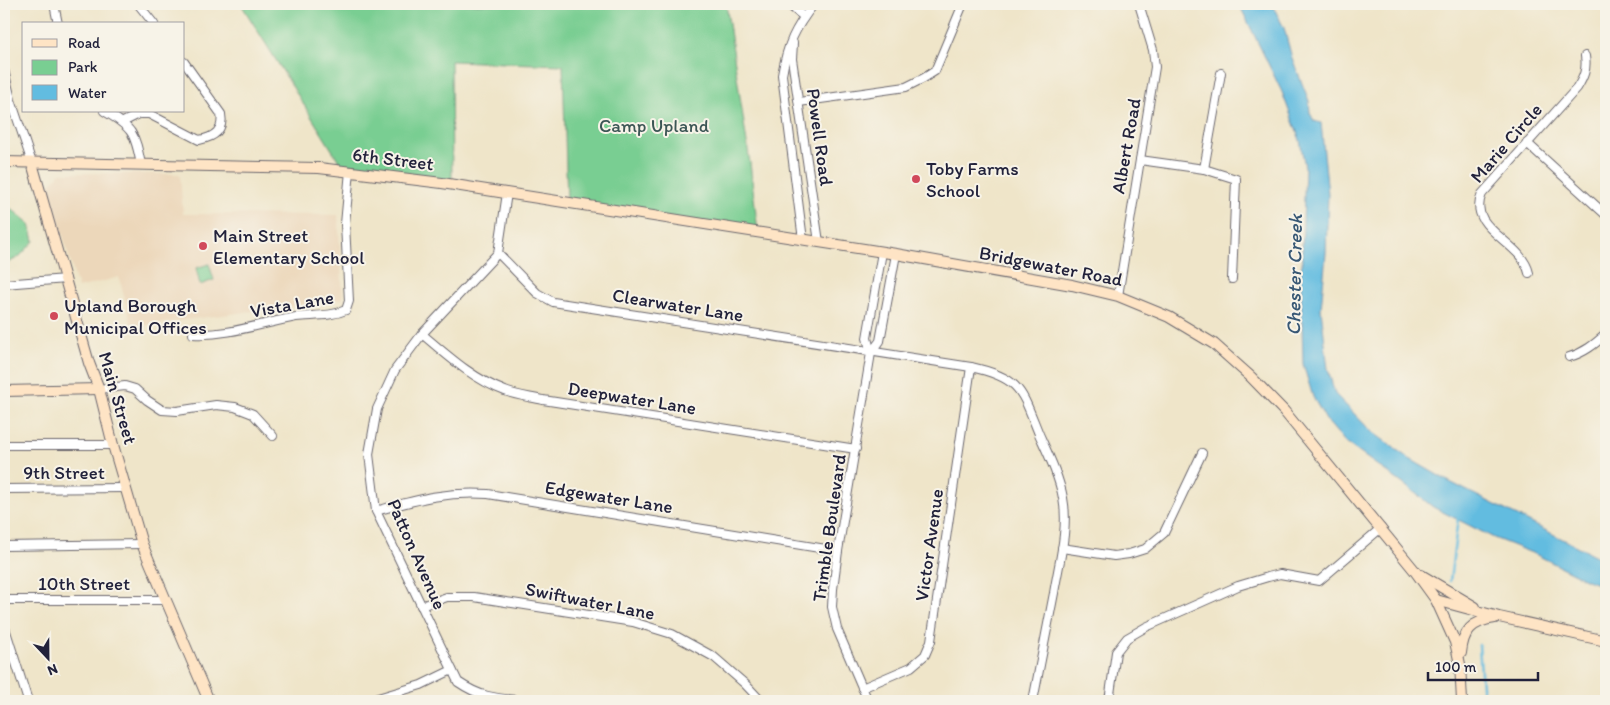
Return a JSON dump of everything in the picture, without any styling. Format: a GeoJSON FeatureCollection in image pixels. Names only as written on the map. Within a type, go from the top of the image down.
{"type":"FeatureCollection","features":[{"type":"Feature","properties":{"kind":"street"},"geometry":{"type":"LineString","coordinates":[[54,4],[58,22]]}},
{"type":"Feature","properties":{"kind":"street"},"geometry":{"type":"LineString","coordinates":[[138,4],[152,22]]}},
{"type":"Feature","properties":{"kind":"street"},"geometry":{"type":"LineString","coordinates":[[788,4],[804,17]]}},
{"type":"Feature","properties":{"kind":"street","name":"Powell Road"},"geometry":{"type":"LineString","coordinates":[[803,240],[782,76],[785,57],[793,36],[814,4]]}},
{"type":"Feature","properties":{"kind":"street"},"geometry":{"type":"LineString","coordinates":[[799,102],[906,87],[924,78],[935,71],[964,4]]}},
{"type":"Feature","properties":{"kind":"street","name":"Albert Road"},"geometry":{"type":"LineString","coordinates":[[1118,296],[1155,67],[1153,50],[1139,4]]}},
{"type":"Feature","properties":{"kind":"street","name":"Powell Road"},"geometry":{"type":"LineString","coordinates":[[793,36],[792,59],[819,242]]}},
{"type":"Feature","properties":{"kind":"street","name":"Marie Circle"},"geometry":{"type":"LineString","coordinates":[[1529,273],[1527,265],[1521,256],[1483,220],[1479,212],[1478,202],[1482,194],[1584,78],[1587,67],[1585,56]]}},
{"type":"Feature","properties":{"kind":"street"},"geometry":{"type":"LineString","coordinates":[[123,122],[139,114],[149,114],[199,140],[217,133],[222,123],[221,114],[185,63]]}},
{"type":"Feature","properties":{"kind":"street","name":"Main Street"},"geometry":{"type":"LineString","coordinates":[[4,70],[11,100],[32,163],[89,363],[99,389],[113,446],[142,544],[208,701]]}},
{"type":"Feature","properties":{"kind":"street"},"geometry":{"type":"LineString","coordinates":[[1204,169],[1221,73]]}},
{"type":"Feature","properties":{"kind":"street"},"geometry":{"type":"LineString","coordinates":[[106,112],[123,122],[133,133],[141,165]]}},
{"type":"Feature","properties":{"kind":"street"},"geometry":{"type":"LineString","coordinates":[[1527,143],[1606,215]]}},
{"type":"Feature","properties":{"kind":"street"},"geometry":{"type":"LineString","coordinates":[[1140,160],[1204,169],[1236,178],[1232,278]]}},
{"type":"Feature","properties":{"kind":"street","name":"6th Street"},"geometry":{"type":"LineString","coordinates":[[4,162],[319,168],[507,193],[774,235]]}},
{"type":"Feature","properties":{"kind":"street","name":"Vista Lane"},"geometry":{"type":"LineString","coordinates":[[193,334],[211,335],[297,317],[336,315],[346,310],[348,301],[345,224],[350,171]]}},
{"type":"Feature","properties":{"kind":"street"},"geometry":{"type":"LineString","coordinates":[[498,253],[507,193]]}},
{"type":"Feature","properties":{"kind":"street","name":"Bridgewater Road"},"geometry":{"type":"LineString","coordinates":[[774,235],[1072,285],[1118,296],[1180,323],[1214,344],[1242,368],[1284,411],[1415,571],[1436,600],[1455,642],[1460,664]]}},
{"type":"Feature","properties":{"kind":"street","name":"Trimble Boulevard"},"geometry":{"type":"LineString","coordinates":[[868,701],[837,629],[832,607],[838,552],[871,353],[867,338],[882,252]]}},
{"type":"Feature","properties":{"kind":"street","name":"Patton Avenue"},"geometry":{"type":"LineString","coordinates":[[498,253],[422,334],[395,370],[377,409],[369,454],[376,511],[458,682],[472,692],[488,698],[527,701]]}},
{"type":"Feature","properties":{"kind":"street","name":"Clearwater Lane"},"geometry":{"type":"LineString","coordinates":[[498,253],[537,293],[553,302],[871,353],[971,367],[993,372],[1013,382],[1025,398],[1055,472],[1063,498],[1062,548],[1033,701]]}},
{"type":"Feature","properties":{"kind":"street","name":"Trimble Boulevard"},"geometry":{"type":"LineString","coordinates":[[871,353],[880,340],[896,254]]}},
{"type":"Feature","properties":{"kind":"street"},"geometry":{"type":"LineString","coordinates":[[4,284],[66,279]]}},
{"type":"Feature","properties":{"kind":"street","name":"Deepwater Lane"},"geometry":{"type":"LineString","coordinates":[[422,334],[461,367],[482,381],[507,392],[544,400],[856,449]]}},
{"type":"Feature","properties":{"kind":"street"},"geometry":{"type":"LineString","coordinates":[[1569,357],[1581,353],[1598,342],[1606,334]]}},
{"type":"Feature","properties":{"kind":"street","name":"Victor Avenue"},"geometry":{"type":"LineString","coordinates":[[862,688],[911,667],[925,655],[932,641],[971,367]]}},
{"type":"Feature","properties":{"kind":"street"},"geometry":{"type":"LineString","coordinates":[[4,391],[99,389],[125,386],[135,389],[162,410],[177,411],[216,405],[235,407],[253,414],[273,436]]}},
{"type":"Feature","properties":{"kind":"street"},"geometry":{"type":"LineString","coordinates":[[4,445],[113,446]]}},
{"type":"Feature","properties":{"kind":"street"},"geometry":{"type":"LineString","coordinates":[[1062,548],[1114,556],[1146,549],[1164,533],[1202,453]]}},
{"type":"Feature","properties":{"kind":"street","name":"9th Street"},"geometry":{"type":"LineString","coordinates":[[4,489],[125,488]]}},
{"type":"Feature","properties":{"kind":"street","name":"Edgewater Lane"},"geometry":{"type":"LineString","coordinates":[[376,511],[433,496],[464,492],[488,494],[838,552]]}},
{"type":"Feature","properties":{"kind":"street"},"geometry":{"type":"LineString","coordinates":[[1109,701],[1116,652],[1127,638],[1146,627],[1238,586],[1268,576],[1280,574],[1319,581],[1381,528]]}},
{"type":"Feature","properties":{"kind":"street"},"geometry":{"type":"LineString","coordinates":[[4,546],[142,544]]}},
{"type":"Feature","properties":{"kind":"street"},"geometry":{"type":"LineString","coordinates":[[1415,571],[1433,584],[1499,618]]}},
{"type":"Feature","properties":{"kind":"street","name":"Swiftwater Lane"},"geometry":{"type":"LineString","coordinates":[[421,606],[447,597],[474,597],[633,622],[672,634],[714,657],[761,701]]}},
{"type":"Feature","properties":{"kind":"street","name":"10th Street"},"geometry":{"type":"LineString","coordinates":[[4,600],[165,600]]}},
{"type":"Feature","properties":{"kind":"street"},"geometry":{"type":"LineString","coordinates":[[1436,600],[1499,618],[1606,642]]}},
{"type":"Feature","properties":{"kind":"street"},"geometry":{"type":"LineString","coordinates":[[1462,701],[1460,664],[1462,640],[1476,623],[1499,618]]}},
{"type":"Feature","properties":{"kind":"street"},"geometry":{"type":"LineString","coordinates":[[4,626],[28,701]]}},
{"type":"Feature","properties":{"kind":"street"},"geometry":{"type":"LineString","coordinates":[[368,701],[421,685],[452,670]]}},
{"type":"Feature","properties":{"kind":"shaded area","name":"Main Street Elementary School"},"geometry":{"type":"Polygon","coordinates":[[[60,173],[180,174],[183,214],[338,215],[343,299],[132,327],[119,277],[78,288],[49,186],[60,173]]]}},
{"type":"Feature","properties":{"kind":"green space","name":"Camp Upland"},"geometry":{"type":"Polygon","coordinates":[[[241,4],[726,4],[750,163],[758,232],[567,202],[563,65],[451,61],[452,186],[342,166],[241,4]]]}},
{"type":"Feature","properties":{"kind":"green space"},"geometry":{"type":"Polygon","coordinates":[[[4,203],[30,224],[34,241],[19,257],[4,265],[4,203]]]}},
{"type":"Feature","properties":{"kind":"green space"},"geometry":{"type":"Polygon","coordinates":[[[209,264],[214,280],[200,285],[196,268],[209,264]]]}},
{"type":"Feature","properties":{"kind":"water"},"geometry":{"type":"Polygon","coordinates":[[[1239,4],[1272,4],[1284,28],[1292,58],[1309,101],[1310,113],[1314,121],[1321,123],[1328,194],[1326,253],[1321,309],[1328,369],[1335,394],[1371,431],[1408,458],[1448,481],[1606,561],[1606,587],[1587,580],[1537,555],[1494,538],[1433,507],[1346,443],[1326,420],[1313,397],[1303,364],[1301,283],[1305,167],[1300,140],[1282,92],[1239,4]]]}},
{"type":"Feature","properties":{"kind":"waterway"},"geometry":{"type":"LineString","coordinates":[[1450,581],[1458,518]]}},
{"type":"Feature","properties":{"kind":"waterway"},"geometry":{"type":"LineString","coordinates":[[1479,645],[1483,701]]}},
{"type":"Feature","properties":{"kind":"place","name":"Toby Farms School"},"geometry":{"type":"Point","coordinates":[916,179]}},
{"type":"Feature","properties":{"kind":"place","name":"Main Street Elementary School"},"geometry":{"type":"Point","coordinates":[203,246]}},
{"type":"Feature","properties":{"kind":"place","name":"Upland Borough Municipal Offices"},"geometry":{"type":"Point","coordinates":[54,316]}},
{"type":"Feature","properties":{"kind":"water label","name":"Chester Creek"},"geometry":{"type":"Point","coordinates":[1294,275]}}]}
